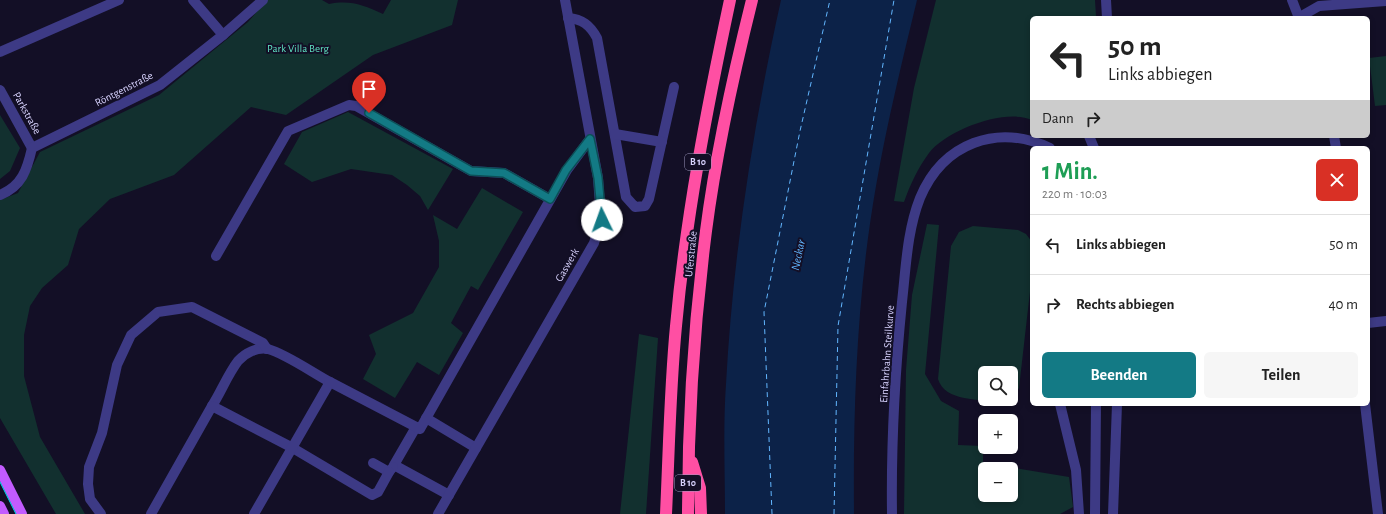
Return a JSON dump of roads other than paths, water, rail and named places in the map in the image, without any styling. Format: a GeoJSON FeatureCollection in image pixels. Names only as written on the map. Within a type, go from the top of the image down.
{"type":"FeatureCollection","features":[{"type":"Feature","properties":{"kind":"highway","name":"Uferstraße"},"geometry":{"type":"LineString","coordinates":[[666,514],[676,326],[688,224],[707,111],[730,0]]}},
{"type":"Feature","properties":{"kind":"highway","name":"Uferstraße"},"geometry":{"type":"LineString","coordinates":[[688,514],[688,452],[696,332],[706,231],[724,128],[752,0]]}},
{"type":"Feature","properties":{"kind":"highway","name":"B 10"},"geometry":{"type":"LineString","coordinates":[[688,452],[700,488],[701,514]]}},
{"type":"Feature","properties":{"kind":"main road"},"geometry":{"type":"LineString","coordinates":[[0,470],[22,514]]}},
{"type":"Feature","properties":{"kind":"main road"},"geometry":{"type":"LineString","coordinates":[[0,506],[4,514]]}},
{"type":"Feature","properties":{"kind":"street"},"geometry":{"type":"LineString","coordinates":[[0,52],[119,0]]}},
{"type":"Feature","properties":{"kind":"street"},"geometry":{"type":"LineString","coordinates":[[193,0],[223,35]]}},
{"type":"Feature","properties":{"kind":"street","name":"Röntgenstraße"},"geometry":{"type":"LineString","coordinates":[[32,148],[160,85],[223,35],[263,0]]}},
{"type":"Feature","properties":{"kind":"street","name":"Gaswerk"},"geometry":{"type":"LineString","coordinates":[[438,514],[594,243],[602,220],[598,178],[564,0]]}},
{"type":"Feature","properties":{"kind":"street"},"geometry":{"type":"LineString","coordinates":[[1106,0],[1107,16]]}},
{"type":"Feature","properties":{"kind":"street"},"geometry":{"type":"LineString","coordinates":[[1292,0],[1298,16]]}},
{"type":"Feature","properties":{"kind":"street"},"geometry":{"type":"LineString","coordinates":[[1302,16],[1319,6],[1386,1]]}},
{"type":"Feature","properties":{"kind":"street"},"geometry":{"type":"LineString","coordinates":[[568,18],[576,18],[585,23],[592,29],[597,38],[626,197],[636,207],[641,208],[648,204],[674,86]]}},
{"type":"Feature","properties":{"kind":"street","name":"Parkstraße"},"geometry":{"type":"LineString","coordinates":[[0,90],[32,148]]}},
{"type":"Feature","properties":{"kind":"street"},"geometry":{"type":"LineString","coordinates":[[216,256],[288,131],[349,105],[356,106],[471,171],[504,173],[550,199]]}},
{"type":"Feature","properties":{"kind":"street"},"geometry":{"type":"LineString","coordinates":[[615,134],[662,142]]}},
{"type":"Feature","properties":{"kind":"street","name":"Einfahrbahn Steilkurve"},"geometry":{"type":"LineString","coordinates":[[892,514],[895,393],[900,322],[911,227],[921,197],[927,185],[942,165],[960,151],[979,141],[1012,136],[1031,140],[1045,146]]}},
{"type":"Feature","properties":{"kind":"street"},"geometry":{"type":"LineString","coordinates":[[150,514],[238,361],[247,353],[256,349],[267,349],[277,353],[420,429],[566,170],[590,139]]}},
{"type":"Feature","properties":{"kind":"street"},"geometry":{"type":"LineString","coordinates":[[0,195],[8,192],[22,180],[32,148]]}},
{"type":"Feature","properties":{"kind":"street"},"geometry":{"type":"LineString","coordinates":[[101,514],[90,499],[88,484],[89,467],[102,433],[117,365],[131,335],[158,312],[192,307],[263,343],[267,349]]}},
{"type":"Feature","properties":{"kind":"street"},"geometry":{"type":"LineString","coordinates":[[1370,323],[1386,321]]}},
{"type":"Feature","properties":{"kind":"street"},"geometry":{"type":"LineString","coordinates":[[254,514],[291,447],[330,382]]}},
{"type":"Feature","properties":{"kind":"street"},"geometry":{"type":"LineString","coordinates":[[212,406],[291,447],[372,495],[378,492],[416,427]]}},
{"type":"Feature","properties":{"kind":"street"},"geometry":{"type":"LineString","coordinates":[[1060,406],[1076,470],[1079,514]]}},
{"type":"Feature","properties":{"kind":"street"},"geometry":{"type":"LineString","coordinates":[[1095,514],[1096,406]]}},
{"type":"Feature","properties":{"kind":"street"},"geometry":{"type":"LineString","coordinates":[[1113,514],[1117,406]]}},
{"type":"Feature","properties":{"kind":"street"},"geometry":{"type":"LineString","coordinates":[[1365,406],[1378,514]]}},
{"type":"Feature","properties":{"kind":"street"},"geometry":{"type":"LineString","coordinates":[[426,418],[476,448]]}},
{"type":"Feature","properties":{"kind":"street"},"geometry":{"type":"LineString","coordinates":[[372,463],[392,469],[449,495]]}},
{"type":"Feature","properties":{"kind":"water","name":"Neckar"},"geometry":{"type":"Polygon","coordinates":[[[781,0],[917,0],[880,162],[864,267],[860,309],[854,432],[854,514],[725,514],[725,400],[729,336],[739,239],[753,143],[781,0]]]}},
{"type":"Feature","properties":{"kind":"tram line"},"geometry":{"type":"LineString","coordinates":[[0,482],[16,514]]}},
{"type":"Feature","properties":{"kind":"park label","name":"Park Villa Berg"},"geometry":{"type":"Point","coordinates":[298,48]}}]}
